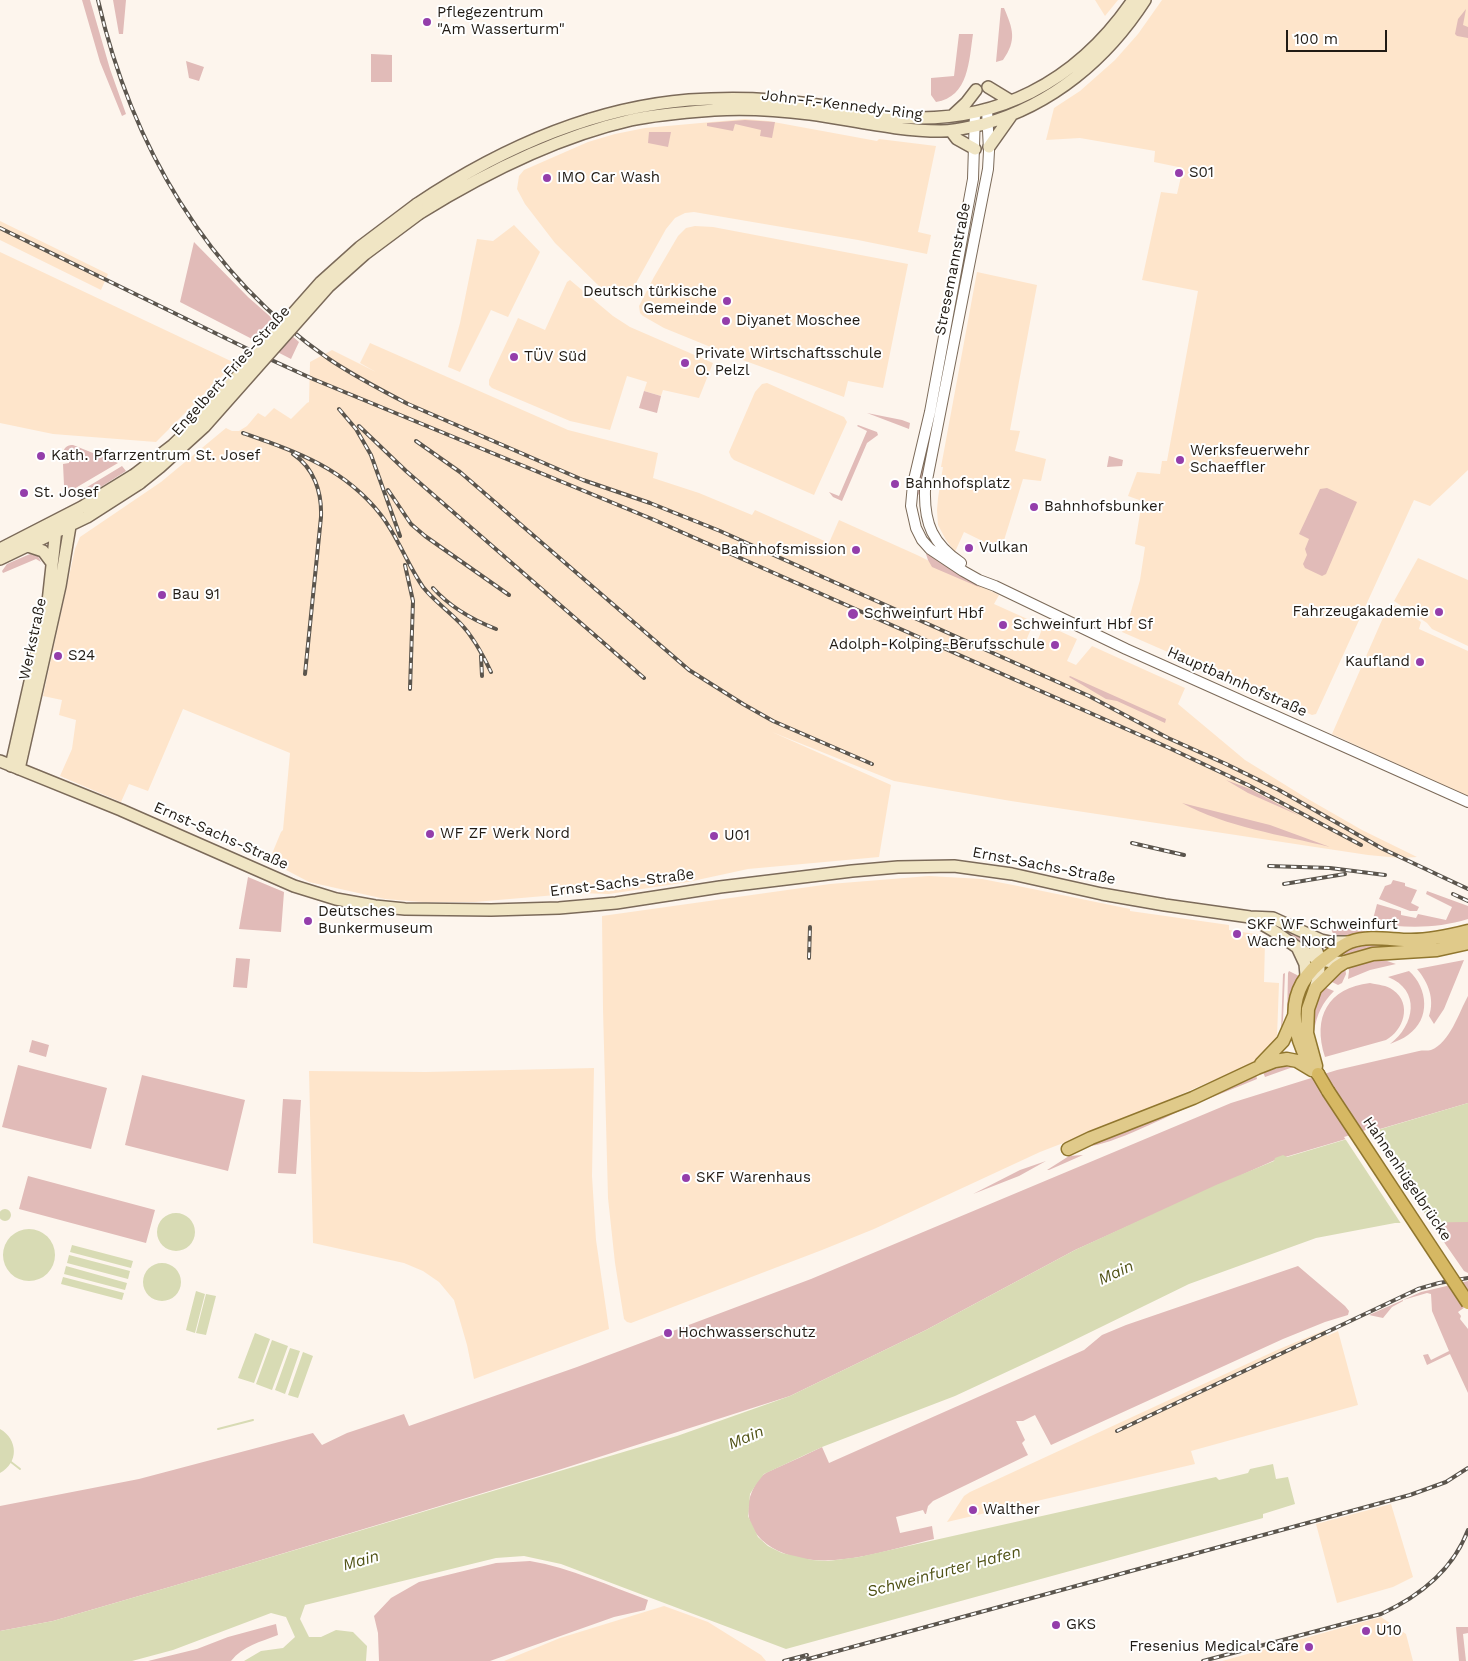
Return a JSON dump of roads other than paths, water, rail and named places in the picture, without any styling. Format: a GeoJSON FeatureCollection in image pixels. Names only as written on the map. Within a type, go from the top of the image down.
{"type":"FeatureCollection","features":[{"type":"Feature","properties":{"kind":"highway","name":"Hahnenhügelbrücke"},"geometry":{"type":"LineString","coordinates":[[1318,1074],[1468,1303]]}},
{"type":"Feature","properties":{"kind":"main road","name":"John-F.-Kennedy-Ring"},"geometry":{"type":"LineString","coordinates":[[418,209],[470,170],[532,140],[597,118],[655,105],[687,100],[752,98],[812,104],[895,117],[952,116],[975,113],[1036,90],[1083,57],[1108,33],[1133,0]]}},
{"type":"Feature","properties":{"kind":"main road","name":"John-F.-Kennedy-Ring"},"geometry":{"type":"LineString","coordinates":[[418,209],[475,180],[570,138],[616,124],[661,115],[752,109],[809,114],[926,131],[950,131],[975,126],[1011,115],[1049,96],[1088,68],[1115,41],[1145,0]]}},
{"type":"Feature","properties":{"kind":"main road"},"geometry":{"type":"LineString","coordinates":[[988,87],[1011,101]]}},
{"type":"Feature","properties":{"kind":"main road"},"geometry":{"type":"LineString","coordinates":[[952,116],[976,90]]}},
{"type":"Feature","properties":{"kind":"main road"},"geometry":{"type":"LineString","coordinates":[[989,147],[1011,115]]}},
{"type":"Feature","properties":{"kind":"main road"},"geometry":{"type":"LineString","coordinates":[[950,131],[957,138],[975,149]]}},
{"type":"Feature","properties":{"kind":"main road","name":"Engelbert-Fries-Straße"},"geometry":{"type":"LineString","coordinates":[[0,559],[56,532],[70,520],[105,506],[137,479],[160,467],[204,427],[328,287],[418,209]]}},
{"type":"Feature","properties":{"kind":"main road","name":"Engelbert-Fries-Straße"},"geometry":{"type":"LineString","coordinates":[[0,549],[57,520],[70,520]]}},
{"type":"Feature","properties":{"kind":"main road","name":"Werkstraße"},"geometry":{"type":"LineString","coordinates":[[10,765],[48,602],[57,520]]}},
{"type":"Feature","properties":{"kind":"main road","name":"Werkstraße"},"geometry":{"type":"LineString","coordinates":[[10,765],[56,604],[70,520]]}},
{"type":"Feature","properties":{"kind":"main road"},"geometry":{"type":"LineString","coordinates":[[28,546],[43,551],[52,563]]}},
{"type":"Feature","properties":{"kind":"main road","name":"Ernst-Sachs-Straße"},"geometry":{"type":"LineString","coordinates":[[10,765],[122,810],[294,886],[343,900],[375,906],[405,909],[481,910],[566,907],[622,902],[720,887],[852,871],[939,866],[990,870],[1102,894],[1165,905],[1250,917],[1273,918],[1326,942],[1348,942],[1368,938],[1413,940],[1468,932]]}},
{"type":"Feature","properties":{"kind":"main road","name":"Ernst-Sachs-Straße"},"geometry":{"type":"LineString","coordinates":[[1250,917],[1298,949],[1321,961],[1335,963],[1373,954],[1437,950],[1468,944]]}},
{"type":"Feature","properties":{"kind":"main road"},"geometry":{"type":"LineString","coordinates":[[1307,934],[1317,949],[1321,961],[1315,989]]}},
{"type":"Feature","properties":{"kind":"main road","name":"Hahnenhügelbrücke"},"geometry":{"type":"LineString","coordinates":[[1303,1034],[1295,1013],[1296,999],[1306,975],[1321,961],[1348,942]]}},
{"type":"Feature","properties":{"kind":"main road"},"geometry":{"type":"LineString","coordinates":[[1298,949],[1305,964],[1306,975]]}},
{"type":"Feature","properties":{"kind":"main road"},"geometry":{"type":"LineString","coordinates":[[1315,989],[1344,962]]}},
{"type":"Feature","properties":{"kind":"main road","name":"Hahnenhügelbrücke"},"geometry":{"type":"LineString","coordinates":[[1315,989],[1308,1009],[1303,1034],[1303,1053],[1318,1074]]}},
{"type":"Feature","properties":{"kind":"main road"},"geometry":{"type":"LineString","coordinates":[[1257,1068],[1271,1055],[1286,1036],[1295,1013]]}},
{"type":"Feature","properties":{"kind":"main road"},"geometry":{"type":"LineString","coordinates":[[1068,1149],[1193,1098],[1275,1061],[1297,1061],[1318,1074]]}},
{"type":"Feature","properties":{"kind":"street","name":"Stresemannstraße"},"geometry":{"type":"LineString","coordinates":[[936,433],[988,169],[987,109]]}},
{"type":"Feature","properties":{"kind":"street","name":"Stresemannstraße"},"geometry":{"type":"LineString","coordinates":[[924,431],[973,179],[975,113]]}},
{"type":"Feature","properties":{"kind":"street"},"geometry":{"type":"LineString","coordinates":[[946,321],[957,323]]}},
{"type":"Feature","properties":{"kind":"street","name":"Hauptbahnhofstraße"},"geometry":{"type":"LineString","coordinates":[[924,431],[910,500],[916,528],[922,540],[939,556],[978,580],[995,586],[1126,649],[1468,802]]}},
{"type":"Feature","properties":{"kind":"street","name":"Hauptbahnhofstraße"},"geometry":{"type":"LineString","coordinates":[[936,433],[925,490],[925,511],[930,529],[937,541],[947,552],[995,586]]}},
{"type":"Feature","properties":{"kind":"water"},"geometry":{"type":"Polygon","coordinates":[[[1468,1103],[1468,1222],[1395,1223],[1316,1238],[1189,1284],[955,1396],[822,1447],[764,1474],[750,1494],[748,1516],[758,1537],[768,1546],[782,1553],[812,1560],[828,1561],[859,1557],[1216,1477],[1219,1480],[1248,1473],[1250,1469],[1273,1464],[1276,1479],[1288,1477],[1295,1504],[1263,1514],[1263,1518],[786,1649],[561,1564],[524,1556],[496,1558],[305,1605],[300,1619],[309,1637],[321,1637],[336,1630],[353,1632],[367,1646],[366,1661],[244,1661],[261,1651],[283,1648],[295,1637],[286,1617],[271,1613],[173,1650],[132,1661],[0,1661],[0,1631],[53,1621],[228,1570],[677,1436],[790,1396],[926,1330],[1075,1250],[1216,1185],[1274,1161],[1275,1158],[1283,1155],[1287,1157],[1468,1103]]]}},
{"type":"Feature","properties":{"kind":"water"},"geometry":{"type":"Polygon","coordinates":[[[3,1209],[7,1209],[11,1215],[7,1221],[3,1221],[-1,1217],[-1,1213],[3,1209]]]}},
{"type":"Feature","properties":{"kind":"water"},"geometry":{"type":"Polygon","coordinates":[[[176,1213],[189,1219],[195,1232],[189,1245],[176,1251],[163,1245],[157,1232],[163,1219],[176,1213]]]}},
{"type":"Feature","properties":{"kind":"water"},"geometry":{"type":"Polygon","coordinates":[[[24,1229],[34,1229],[48,1236],[55,1250],[55,1260],[48,1274],[34,1281],[24,1281],[14,1277],[7,1270],[3,1260],[3,1250],[7,1240],[14,1233],[24,1229]]]}},
{"type":"Feature","properties":{"kind":"water"},"geometry":{"type":"Polygon","coordinates":[[[72,1245],[133,1261],[131,1268],[70,1252],[72,1245]]]}},
{"type":"Feature","properties":{"kind":"water"},"geometry":{"type":"Polygon","coordinates":[[[69,1255],[130,1271],[128,1279],[67,1263],[69,1255]]]}},
{"type":"Feature","properties":{"kind":"water"},"geometry":{"type":"Polygon","coordinates":[[[162,1263],[175,1269],[181,1282],[175,1295],[162,1301],[149,1295],[143,1282],[149,1269],[162,1263]]]}},
{"type":"Feature","properties":{"kind":"water"},"geometry":{"type":"Polygon","coordinates":[[[66,1266],[127,1283],[125,1290],[64,1274],[66,1266]]]}},
{"type":"Feature","properties":{"kind":"water"},"geometry":{"type":"Polygon","coordinates":[[[63,1277],[124,1293],[122,1300],[61,1284],[63,1277]]]}},
{"type":"Feature","properties":{"kind":"water"},"geometry":{"type":"Polygon","coordinates":[[[196,1291],[205,1294],[195,1333],[186,1330],[196,1291]]]}},
{"type":"Feature","properties":{"kind":"water"},"geometry":{"type":"Polygon","coordinates":[[[206,1294],[216,1296],[206,1335],[196,1333],[206,1294]]]}},
{"type":"Feature","properties":{"kind":"water"},"geometry":{"type":"Polygon","coordinates":[[[255,1333],[270,1339],[254,1383],[238,1378],[255,1333]]]}},
{"type":"Feature","properties":{"kind":"water"},"geometry":{"type":"Polygon","coordinates":[[[272,1340],[288,1346],[272,1390],[256,1384],[272,1340]]]}},
{"type":"Feature","properties":{"kind":"water"},"geometry":{"type":"Polygon","coordinates":[[[290,1348],[300,1351],[285,1394],[275,1390],[290,1348]]]}},
{"type":"Feature","properties":{"kind":"water"},"geometry":{"type":"Polygon","coordinates":[[[303,1352],[313,1356],[298,1398],[288,1395],[303,1352]]]}},
{"type":"Feature","properties":{"kind":"water"},"geometry":{"type":"Polygon","coordinates":[[[0,1429],[10,1439],[14,1451],[11,1463],[0,1473],[0,1429]]]}},
{"type":"Feature","properties":{"kind":"waterway"},"geometry":{"type":"LineString","coordinates":[[218,1429],[253,1420]]}},
{"type":"Feature","properties":{"kind":"waterway"},"geometry":{"type":"LineString","coordinates":[[11,1462],[20,1469]]}},
{"type":"Feature","properties":{"kind":"railway"},"geometry":{"type":"LineString","coordinates":[[98,0],[112,53],[131,105],[153,154],[180,202],[211,246],[246,287],[285,325],[338,365],[408,404],[583,480],[650,503],[720,531],[1089,696],[1168,738],[1279,790],[1383,849],[1468,889]]}},
{"type":"Feature","properties":{"kind":"railway"},"geometry":{"type":"LineString","coordinates":[[0,228],[313,379],[652,519],[1167,747],[1248,785],[1361,845]]}},
{"type":"Feature","properties":{"kind":"railway"},"geometry":{"type":"LineString","coordinates":[[339,409],[356,429],[371,455],[400,536]]}},
{"type":"Feature","properties":{"kind":"railway"},"geometry":{"type":"LineString","coordinates":[[359,426],[406,471],[644,678]]}},
{"type":"Feature","properties":{"kind":"railway"},"geometry":{"type":"LineString","coordinates":[[243,433],[301,455],[335,473],[367,499],[387,523],[423,587],[466,629],[491,672]]}},
{"type":"Feature","properties":{"kind":"railway"},"geometry":{"type":"LineString","coordinates":[[416,441],[460,472],[689,670],[773,721],[872,764]]}},
{"type":"Feature","properties":{"kind":"railway"},"geometry":{"type":"LineString","coordinates":[[293,454],[311,473],[318,490],[321,508],[305,674]]}},
{"type":"Feature","properties":{"kind":"railway"},"geometry":{"type":"LineString","coordinates":[[388,490],[411,524],[425,536],[509,595]]}},
{"type":"Feature","properties":{"kind":"railway"},"geometry":{"type":"LineString","coordinates":[[405,565],[413,601],[410,689]]}},
{"type":"Feature","properties":{"kind":"railway"},"geometry":{"type":"LineString","coordinates":[[433,588],[462,612],[496,629]]}},
{"type":"Feature","properties":{"kind":"railway"},"geometry":{"type":"LineString","coordinates":[[481,656],[482,676]]}},
{"type":"Feature","properties":{"kind":"railway"},"geometry":{"type":"LineString","coordinates":[[1132,843],[1184,855]]}},
{"type":"Feature","properties":{"kind":"railway"},"geometry":{"type":"LineString","coordinates":[[1269,866],[1330,868],[1385,875]]}},
{"type":"Feature","properties":{"kind":"railway"},"geometry":{"type":"LineString","coordinates":[[1284,884],[1345,874]]}},
{"type":"Feature","properties":{"kind":"railway"},"geometry":{"type":"LineString","coordinates":[[1453,894],[1468,901]]}},
{"type":"Feature","properties":{"kind":"railway"},"geometry":{"type":"LineString","coordinates":[[809,958],[810,927]]}},
{"type":"Feature","properties":{"kind":"railway"},"geometry":{"type":"LineString","coordinates":[[1117,1431],[1418,1289],[1468,1278]]}},
{"type":"Feature","properties":{"kind":"railway"},"geometry":{"type":"LineString","coordinates":[[801,1661],[1410,1495],[1446,1482],[1468,1468]]}},
{"type":"Feature","properties":{"kind":"railway"},"geometry":{"type":"LineString","coordinates":[[1203,1661],[1381,1614],[1408,1599],[1433,1581],[1453,1558],[1468,1530]]}},
{"type":"Feature","properties":{"kind":"railway"},"geometry":{"type":"LineString","coordinates":[[784,1661],[807,1655]]}},
{"type":"Feature","properties":{"kind":"place","name":"Pflegezentrum \"Am Wasserturm\""},"geometry":{"type":"Point","coordinates":[427,22]}},
{"type":"Feature","properties":{"kind":"place","name":"S01"},"geometry":{"type":"Point","coordinates":[1179,173]}},
{"type":"Feature","properties":{"kind":"place","name":"IMO Car Wash"},"geometry":{"type":"Point","coordinates":[547,178]}},
{"type":"Feature","properties":{"kind":"place","name":"Deutsch türkische Gemeinde"},"geometry":{"type":"Point","coordinates":[727,301]}},
{"type":"Feature","properties":{"kind":"place","name":"Diyanet Moschee"},"geometry":{"type":"Point","coordinates":[726,321]}},
{"type":"Feature","properties":{"kind":"place","name":"TÜV Süd"},"geometry":{"type":"Point","coordinates":[514,357]}},
{"type":"Feature","properties":{"kind":"place","name":"Private Wirtschaftsschule O. Pelzl"},"geometry":{"type":"Point","coordinates":[685,363]}},
{"type":"Feature","properties":{"kind":"place","name":"Kath. Pfarrzentrum St. Josef"},"geometry":{"type":"Point","coordinates":[41,456]}},
{"type":"Feature","properties":{"kind":"place","name":"Werksfeuerwehr Schaeffler"},"geometry":{"type":"Point","coordinates":[1180,460]}},
{"type":"Feature","properties":{"kind":"place","name":"Bahnhofsplatz"},"geometry":{"type":"Point","coordinates":[895,484]}},
{"type":"Feature","properties":{"kind":"place","name":"St. Josef"},"geometry":{"type":"Point","coordinates":[24,493]}},
{"type":"Feature","properties":{"kind":"place","name":"Bahnhofsbunker"},"geometry":{"type":"Point","coordinates":[1034,507]}},
{"type":"Feature","properties":{"kind":"place","name":"Vulkan"},"geometry":{"type":"Point","coordinates":[969,548]}},
{"type":"Feature","properties":{"kind":"place","name":"Bahnhofsmission"},"geometry":{"type":"Point","coordinates":[856,550]}},
{"type":"Feature","properties":{"kind":"place","name":"Bau 91"},"geometry":{"type":"Point","coordinates":[162,595]}},
{"type":"Feature","properties":{"kind":"place","name":"Fahrzeugakademie"},"geometry":{"type":"Point","coordinates":[1439,612]}},
{"type":"Feature","properties":{"kind":"place","name":"Schweinfurt Hbf"},"geometry":{"type":"Point","coordinates":[853,614]}},
{"type":"Feature","properties":{"kind":"place","name":"Schweinfurt Hbf Sf"},"geometry":{"type":"Point","coordinates":[1003,625]}},
{"type":"Feature","properties":{"kind":"place","name":"Adolph-Kolping-Berufsschule"},"geometry":{"type":"Point","coordinates":[1055,645]}},
{"type":"Feature","properties":{"kind":"place","name":"S24"},"geometry":{"type":"Point","coordinates":[58,656]}},
{"type":"Feature","properties":{"kind":"place","name":"Kaufland"},"geometry":{"type":"Point","coordinates":[1420,662]}},
{"type":"Feature","properties":{"kind":"place","name":"WF ZF Werk Nord"},"geometry":{"type":"Point","coordinates":[430,834]}},
{"type":"Feature","properties":{"kind":"place","name":"U01"},"geometry":{"type":"Point","coordinates":[714,836]}},
{"type":"Feature","properties":{"kind":"place","name":"Deutsches Bunkermuseum"},"geometry":{"type":"Point","coordinates":[308,921]}},
{"type":"Feature","properties":{"kind":"place","name":"SKF WF Schweinfurt Wache Nord"},"geometry":{"type":"Point","coordinates":[1237,934]}},
{"type":"Feature","properties":{"kind":"place","name":"SKF Warenhaus"},"geometry":{"type":"Point","coordinates":[686,1178]}},
{"type":"Feature","properties":{"kind":"place","name":"Hochwasserschutz"},"geometry":{"type":"Point","coordinates":[668,1333]}},
{"type":"Feature","properties":{"kind":"place","name":"Walther"},"geometry":{"type":"Point","coordinates":[973,1510]}},
{"type":"Feature","properties":{"kind":"place","name":"GKS"},"geometry":{"type":"Point","coordinates":[1056,1625]}},
{"type":"Feature","properties":{"kind":"place","name":"U10"},"geometry":{"type":"Point","coordinates":[1366,1631]}},
{"type":"Feature","properties":{"kind":"place","name":"Fresenius Medical Care"},"geometry":{"type":"Point","coordinates":[1309,1647]}},
{"type":"Feature","properties":{"kind":"water label","name":"Main"},"geometry":{"type":"Point","coordinates":[1116,1273]}},
{"type":"Feature","properties":{"kind":"water label","name":"Main"},"geometry":{"type":"Point","coordinates":[746,1438]}},
{"type":"Feature","properties":{"kind":"water label","name":"Main"},"geometry":{"type":"Point","coordinates":[361,1561]}},
{"type":"Feature","properties":{"kind":"water label","name":"Schweinfurter Hafen"},"geometry":{"type":"Point","coordinates":[944,1572]}}]}
